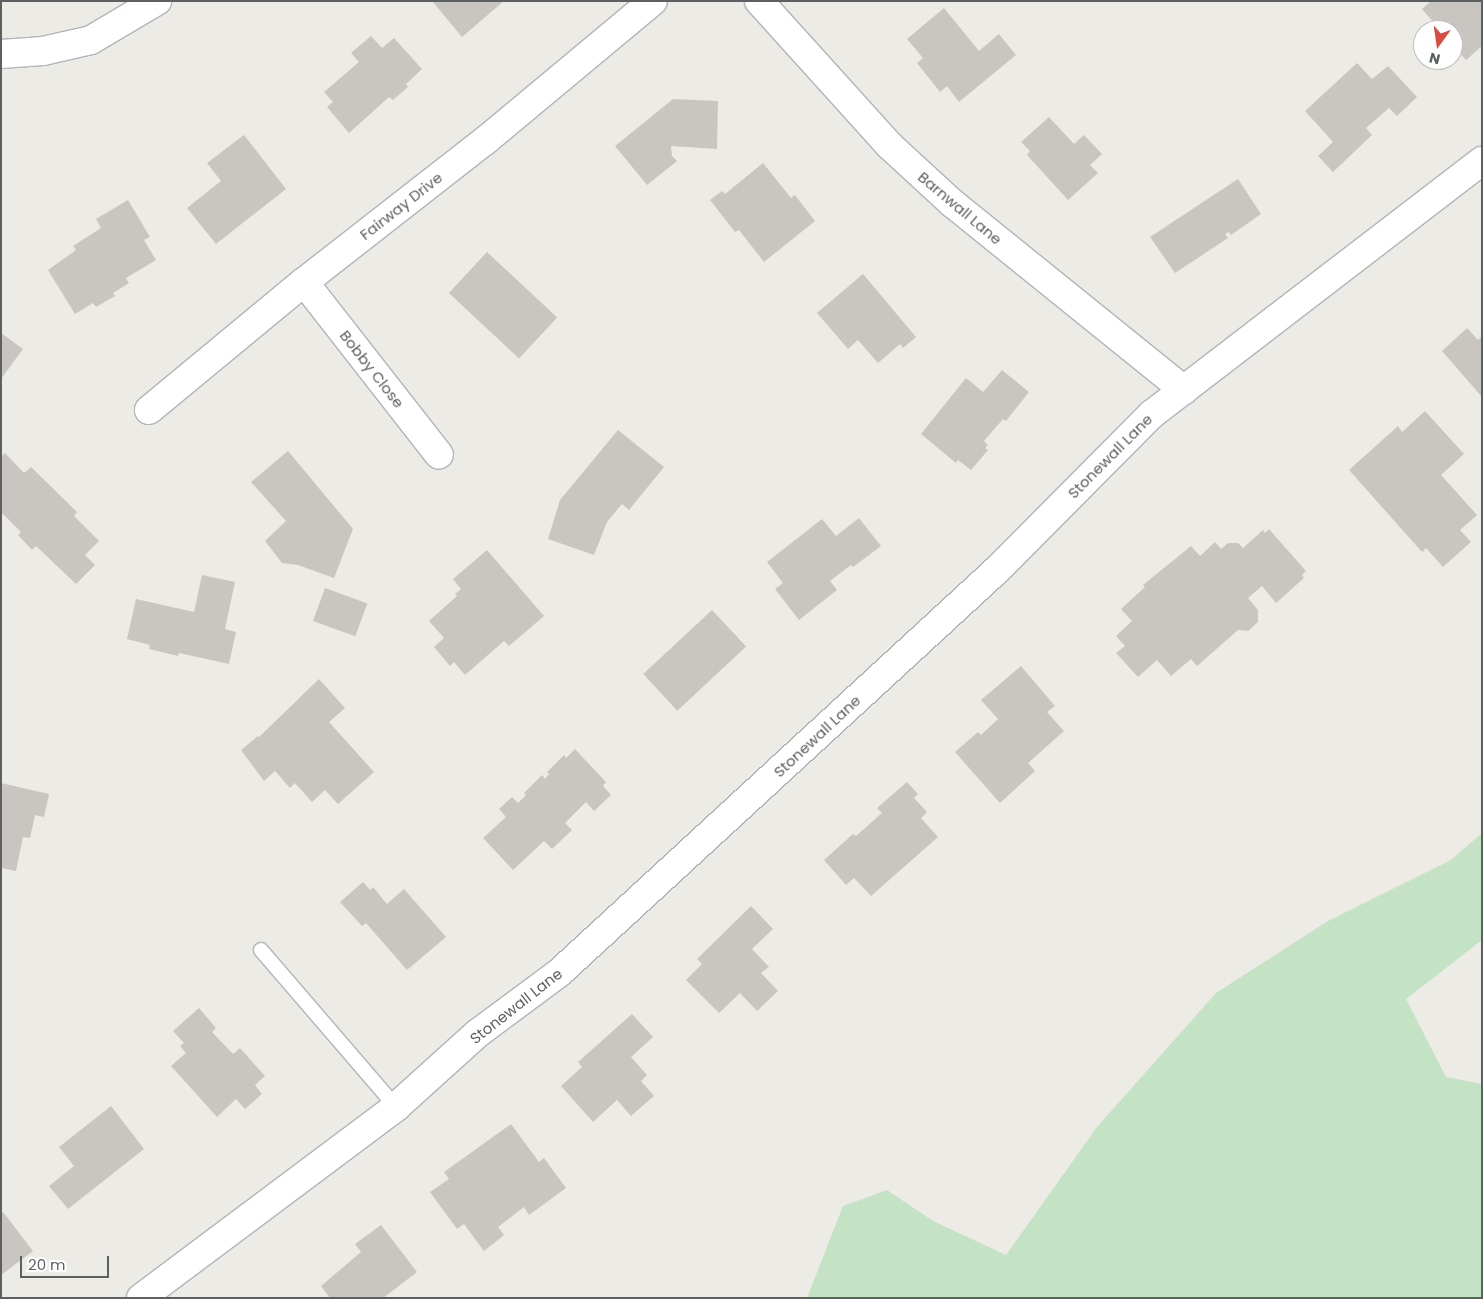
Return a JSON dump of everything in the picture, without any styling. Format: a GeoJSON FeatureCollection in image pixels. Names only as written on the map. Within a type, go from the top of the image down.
{"type":"FeatureCollection","features":[{"type":"Feature","properties":{"kind":"street"},"geometry":{"type":"LineString","coordinates":[[1,54],[43,50],[91,40],[157,1]]}},
{"type":"Feature","properties":{"kind":"street","name":"Fairway Drive"},"geometry":{"type":"LineString","coordinates":[[149,410],[304,282],[486,140],[653,1]]}},
{"type":"Feature","properties":{"kind":"street","name":"Barnwall Lane"},"geometry":{"type":"LineString","coordinates":[[759,1],[889,145],[952,203],[1184,390]]}},
{"type":"Feature","properties":{"kind":"street","name":"Stonewall Lane"},"geometry":{"type":"LineString","coordinates":[[141,1298],[396,1107],[478,1033],[560,972],[998,569],[1152,414],[1482,160]]}},
{"type":"Feature","properties":{"kind":"street","name":"Bobby Close"},"geometry":{"type":"LineString","coordinates":[[304,282],[440,456]]}},
{"type":"Feature","properties":{"kind":"lane"},"geometry":{"type":"LineString","coordinates":[[261,950],[396,1107]]}},
{"type":"Feature","properties":{"kind":"green space"},"geometry":{"type":"Polygon","coordinates":[[[1482,833],[1482,940],[1406,999],[1446,1077],[1482,1084],[1482,1298],[807,1298],[843,1206],[887,1190],[933,1221],[1006,1255],[1097,1127],[1216,993],[1328,921],[1451,860],[1482,833]]]}},
{"type":"Feature","properties":{"kind":"building"},"geometry":{"type":"Polygon","coordinates":[[[432,1],[504,1],[462,37],[432,1]]]}},
{"type":"Feature","properties":{"kind":"building"},"geometry":{"type":"Polygon","coordinates":[[[1431,1],[1482,1],[1482,46],[1466,60],[1463,57],[1463,20],[1431,20],[1422,9],[1431,1]]]}},
{"type":"Feature","properties":{"kind":"building"},"geometry":{"type":"Polygon","coordinates":[[[944,8],[979,51],[999,34],[1016,55],[959,102],[947,86],[940,92],[917,63],[923,58],[907,39],[944,8]]]}},
{"type":"Feature","properties":{"kind":"building"},"geometry":{"type":"Polygon","coordinates":[[[371,36],[382,48],[394,38],[422,69],[406,84],[408,87],[393,100],[389,97],[349,133],[327,107],[333,102],[324,92],[359,62],[351,53],[371,36]]]}},
{"type":"Feature","properties":{"kind":"building"},"geometry":{"type":"Polygon","coordinates":[[[1357,63],[1372,79],[1388,66],[1417,97],[1397,116],[1389,108],[1366,128],[1372,135],[1333,172],[1318,156],[1333,142],[1305,111],[1357,63]]]}},
{"type":"Feature","properties":{"kind":"building"},"geometry":{"type":"Polygon","coordinates":[[[673,99],[718,101],[717,149],[671,146],[672,156],[677,161],[647,185],[615,146],[673,99]]]}},
{"type":"Feature","properties":{"kind":"building"},"geometry":{"type":"Polygon","coordinates":[[[1049,117],[1074,144],[1084,135],[1102,154],[1090,165],[1098,173],[1068,200],[1027,155],[1030,151],[1021,142],[1049,117]]]}},
{"type":"Feature","properties":{"kind":"building"},"geometry":{"type":"Polygon","coordinates":[[[244,135],[286,189],[216,244],[187,208],[221,181],[207,163],[244,135]]]}},
{"type":"Feature","properties":{"kind":"building"},"geometry":{"type":"Polygon","coordinates":[[[763,163],[791,198],[795,195],[815,221],[764,262],[739,230],[735,232],[710,200],[722,191],[725,194],[763,163]]]}},
{"type":"Feature","properties":{"kind":"building"},"geometry":{"type":"Polygon","coordinates":[[[1238,179],[1261,214],[1231,235],[1229,232],[1225,234],[1228,238],[1175,273],[1150,237],[1238,179]]]}},
{"type":"Feature","properties":{"kind":"building"},"geometry":{"type":"Polygon","coordinates":[[[128,200],[150,237],[144,240],[156,260],[126,278],[129,283],[113,293],[115,296],[96,307],[93,303],[75,314],[48,270],[76,250],[73,246],[101,228],[96,219],[128,200]]]}},
{"type":"Feature","properties":{"kind":"building"},"geometry":{"type":"Polygon","coordinates":[[[487,252],[557,317],[519,358],[449,293],[487,252]]]}},
{"type":"Feature","properties":{"kind":"building"},"geometry":{"type":"Polygon","coordinates":[[[863,274],[916,337],[903,348],[900,344],[878,363],[858,340],[848,349],[817,313],[863,274]]]}},
{"type":"Feature","properties":{"kind":"building"},"geometry":{"type":"Polygon","coordinates":[[[1467,328],[1478,340],[1482,336],[1482,397],[1442,351],[1467,328]]]}},
{"type":"Feature","properties":{"kind":"building"},"geometry":{"type":"Polygon","coordinates":[[[1,333],[23,349],[1,379],[1,333]]]}},
{"type":"Feature","properties":{"kind":"building"},"geometry":{"type":"Polygon","coordinates":[[[1002,370],[1029,392],[1006,421],[1003,419],[984,441],[988,445],[985,448],[988,450],[971,470],[958,460],[956,463],[921,434],[966,378],[983,392],[1002,370]]]}},
{"type":"Feature","properties":{"kind":"building"},"geometry":{"type":"Polygon","coordinates":[[[1425,411],[1464,454],[1441,475],[1477,515],[1460,530],[1471,542],[1443,567],[1426,548],[1422,552],[1349,470],[1398,426],[1402,432],[1425,411]]]}},
{"type":"Feature","properties":{"kind":"building"},"geometry":{"type":"Polygon","coordinates":[[[618,430],[664,467],[629,510],[622,504],[607,522],[594,555],[548,539],[560,500],[618,430]]]}},
{"type":"Feature","properties":{"kind":"building"},"geometry":{"type":"Polygon","coordinates":[[[288,451],[353,529],[334,578],[298,565],[282,563],[265,541],[286,521],[251,482],[288,451]]]}},
{"type":"Feature","properties":{"kind":"building"},"geometry":{"type":"Polygon","coordinates":[[[5,453],[24,473],[31,467],[77,512],[74,516],[99,541],[85,555],[95,565],[76,584],[36,546],[32,550],[18,535],[21,532],[1,512],[1,457],[5,453]]]}},
{"type":"Feature","properties":{"kind":"building"},"geometry":{"type":"Polygon","coordinates":[[[859,518],[881,546],[830,581],[837,590],[799,620],[775,589],[783,583],[767,562],[822,519],[836,536],[859,518]]]}},
{"type":"Feature","properties":{"kind":"building"},"geometry":{"type":"Polygon","coordinates":[[[1269,529],[1306,571],[1302,575],[1304,578],[1276,603],[1262,586],[1248,598],[1258,610],[1258,622],[1248,631],[1238,630],[1197,666],[1191,659],[1171,676],[1157,660],[1138,677],[1116,653],[1125,646],[1116,636],[1132,621],[1121,609],[1145,587],[1143,585],[1191,546],[1200,556],[1215,542],[1221,549],[1228,543],[1238,543],[1243,548],[1263,530],[1265,533],[1269,529]]]}},
{"type":"Feature","properties":{"kind":"building"},"geometry":{"type":"Polygon","coordinates":[[[487,550],[544,616],[509,646],[504,641],[465,675],[454,662],[450,666],[434,647],[444,638],[429,621],[457,596],[455,594],[461,589],[453,579],[487,550]]]}},
{"type":"Feature","properties":{"kind":"building"},"geometry":{"type":"Polygon","coordinates":[[[202,575],[235,582],[225,629],[236,632],[229,664],[179,653],[178,656],[149,649],[150,645],[127,639],[136,599],[194,612],[202,575]]]}},
{"type":"Feature","properties":{"kind":"building"},"geometry":{"type":"Polygon","coordinates":[[[325,588],[367,603],[355,636],[313,621],[325,588]]]}},
{"type":"Feature","properties":{"kind":"building"},"geometry":{"type":"Polygon","coordinates":[[[712,610],[746,647],[677,711],[643,674],[712,610]]]}},
{"type":"Feature","properties":{"kind":"building"},"geometry":{"type":"Polygon","coordinates":[[[1021,666],[1055,706],[1047,712],[1064,731],[1028,763],[1035,771],[1000,803],[955,752],[978,732],[981,735],[998,719],[981,700],[1021,666]]]}},
{"type":"Feature","properties":{"kind":"building"},"geometry":{"type":"Polygon","coordinates":[[[319,679],[345,708],[329,722],[374,772],[338,804],[325,790],[312,802],[295,783],[290,788],[275,771],[264,781],[241,750],[259,737],[319,679]]]}},
{"type":"Feature","properties":{"kind":"building"},"geometry":{"type":"Polygon","coordinates":[[[575,749],[606,782],[603,786],[611,795],[594,811],[586,802],[565,823],[572,830],[552,849],[544,841],[513,870],[483,838],[506,817],[499,809],[512,797],[518,803],[526,795],[524,793],[542,775],[545,779],[549,774],[547,772],[564,755],[566,758],[575,749]]]}},
{"type":"Feature","properties":{"kind":"building"},"geometry":{"type":"Polygon","coordinates":[[[907,782],[918,794],[914,798],[927,812],[921,818],[938,837],[871,896],[854,878],[846,885],[824,860],[853,834],[856,836],[882,813],[877,808],[907,782]]]}},
{"type":"Feature","properties":{"kind":"building"},"geometry":{"type":"Polygon","coordinates":[[[1,783],[49,794],[44,817],[35,815],[30,838],[23,837],[16,871],[1,868],[1,783]]]}},
{"type":"Feature","properties":{"kind":"building"},"geometry":{"type":"Polygon","coordinates":[[[363,882],[370,890],[373,887],[387,904],[404,889],[446,937],[407,970],[366,923],[362,926],[340,902],[363,882]]]}},
{"type":"Feature","properties":{"kind":"building"},"geometry":{"type":"Polygon","coordinates":[[[751,906],[773,929],[752,949],[769,967],[761,973],[778,991],[757,1011],[740,993],[719,1013],[686,980],[702,964],[697,959],[751,906]]]}},
{"type":"Feature","properties":{"kind":"building"},"geometry":{"type":"Polygon","coordinates":[[[199,1008],[216,1028],[212,1032],[233,1054],[240,1048],[265,1076],[255,1085],[262,1094],[245,1109],[236,1099],[217,1117],[171,1066],[186,1053],[180,1046],[184,1043],[173,1031],[199,1008]]]}},
{"type":"Feature","properties":{"kind":"building"},"geometry":{"type":"Polygon","coordinates":[[[632,1014],[653,1037],[631,1057],[647,1075],[641,1081],[654,1096],[631,1116],[617,1100],[593,1122],[561,1086],[582,1067],[578,1062],[632,1014]]]}},
{"type":"Feature","properties":{"kind":"building"},"geometry":{"type":"Polygon","coordinates":[[[111,1106],[144,1149],[68,1209],[49,1186],[74,1166],[59,1147],[111,1106]]]}},
{"type":"Feature","properties":{"kind":"building"},"geometry":{"type":"Polygon","coordinates":[[[511,1124],[539,1162],[544,1158],[566,1188],[529,1215],[524,1207],[498,1227],[504,1235],[484,1251],[464,1224],[457,1229],[430,1192],[449,1179],[444,1172],[511,1124]]]}},
{"type":"Feature","properties":{"kind":"building"},"geometry":{"type":"Polygon","coordinates":[[[3,1212],[33,1251],[1,1275],[1,1213],[3,1212]]]}},
{"type":"Feature","properties":{"kind":"building"},"geometry":{"type":"Polygon","coordinates":[[[381,1225],[417,1272],[383,1298],[330,1298],[321,1286],[361,1252],[355,1244],[381,1225]]]}}]}
